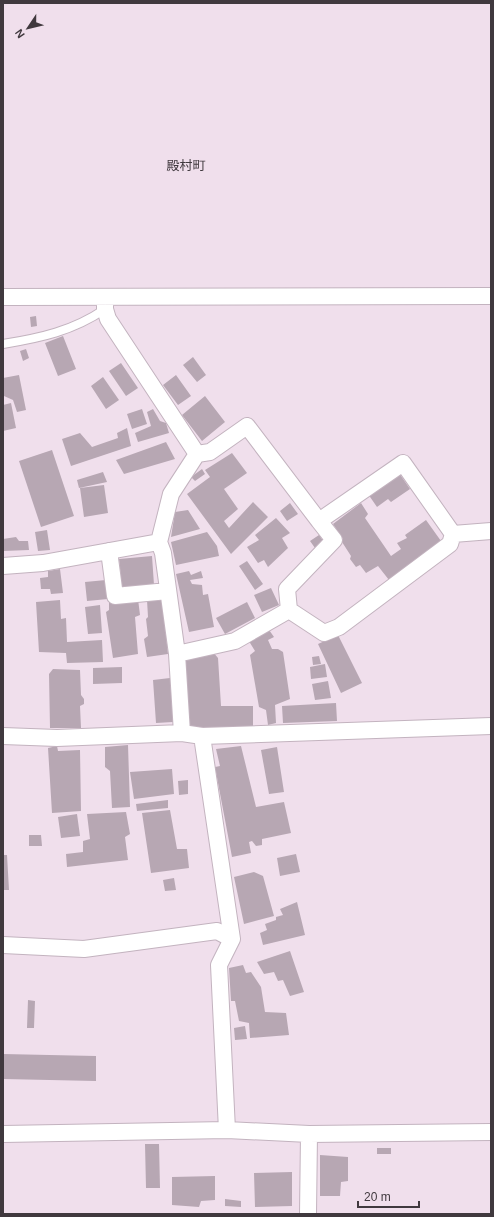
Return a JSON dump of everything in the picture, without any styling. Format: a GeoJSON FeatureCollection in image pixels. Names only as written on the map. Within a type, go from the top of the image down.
{"type":"FeatureCollection","features":[{"type":"Feature","properties":{"kind":"street"},"geometry":{"type":"LineString","coordinates":[[3,297],[105,303],[491,296]]}},
{"type":"Feature","properties":{"kind":"street"},"geometry":{"type":"LineString","coordinates":[[105,303],[108,319],[197,454]]}},
{"type":"Feature","properties":{"kind":"street"},"geometry":{"type":"LineString","coordinates":[[182,733],[177,654],[163,553],[159,542],[172,494],[197,454],[210,452],[247,426],[334,540],[286,589],[289,610],[324,633],[339,628],[450,544],[453,534]]}},
{"type":"Feature","properties":{"kind":"street"},"geometry":{"type":"LineString","coordinates":[[319,521],[403,463],[453,534]]}},
{"type":"Feature","properties":{"kind":"street"},"geometry":{"type":"LineString","coordinates":[[453,534],[491,531]]}},
{"type":"Feature","properties":{"kind":"street"},"geometry":{"type":"LineString","coordinates":[[3,566],[42,563],[159,542]]}},
{"type":"Feature","properties":{"kind":"street"},"geometry":{"type":"LineString","coordinates":[[109,551],[115,596],[168,591]]}},
{"type":"Feature","properties":{"kind":"street"},"geometry":{"type":"LineString","coordinates":[[177,654],[236,641],[289,610]]}},
{"type":"Feature","properties":{"kind":"street"},"geometry":{"type":"LineString","coordinates":[[3,736],[57,738],[182,733],[202,736],[491,726]]}},
{"type":"Feature","properties":{"kind":"street"},"geometry":{"type":"LineString","coordinates":[[202,736],[232,939],[219,965],[227,1130]]}},
{"type":"Feature","properties":{"kind":"street"},"geometry":{"type":"LineString","coordinates":[[3,945],[84,948],[218,931],[232,939]]}},
{"type":"Feature","properties":{"kind":"street"},"geometry":{"type":"LineString","coordinates":[[3,1134],[227,1130],[309,1134],[491,1132]]}},
{"type":"Feature","properties":{"kind":"street"},"geometry":{"type":"LineString","coordinates":[[308,1214],[309,1134]]}},
{"type":"Feature","properties":{"kind":"lane"},"geometry":{"type":"LineString","coordinates":[[3,344],[36,339],[55,334],[92,318],[105,303]]}},
{"type":"Feature","properties":{"kind":"building"},"geometry":{"type":"Polygon","coordinates":[[[36,316],[37,326],[31,327],[30,317],[36,316]]]}},
{"type":"Feature","properties":{"kind":"building"},"geometry":{"type":"Polygon","coordinates":[[[63,336],[76,369],[58,376],[45,343],[63,336]]]}},
{"type":"Feature","properties":{"kind":"building"},"geometry":{"type":"Polygon","coordinates":[[[26,349],[29,358],[23,361],[20,351],[26,349]]]}},
{"type":"Feature","properties":{"kind":"building"},"geometry":{"type":"Polygon","coordinates":[[[193,357],[206,375],[197,382],[183,365],[193,357]]]}},
{"type":"Feature","properties":{"kind":"building"},"geometry":{"type":"Polygon","coordinates":[[[121,363],[138,388],[126,396],[109,371],[121,363]]]}},
{"type":"Feature","properties":{"kind":"building"},"geometry":{"type":"Polygon","coordinates":[[[19,375],[26,410],[17,412],[13,400],[4,396],[3,378],[19,375]]]}},
{"type":"Feature","properties":{"kind":"building"},"geometry":{"type":"Polygon","coordinates":[[[176,375],[191,396],[178,405],[163,385],[176,375]]]}},
{"type":"Feature","properties":{"kind":"building"},"geometry":{"type":"Polygon","coordinates":[[[103,377],[119,400],[106,409],[91,386],[103,377]]]}},
{"type":"Feature","properties":{"kind":"building"},"geometry":{"type":"Polygon","coordinates":[[[205,396],[225,422],[202,441],[182,415],[205,396]]]}},
{"type":"Feature","properties":{"kind":"building"},"geometry":{"type":"Polygon","coordinates":[[[11,403],[16,428],[3,431],[3,405],[11,403]]]}},
{"type":"Feature","properties":{"kind":"building"},"geometry":{"type":"Polygon","coordinates":[[[142,409],[147,424],[132,429],[127,414],[142,409]]]}},
{"type":"Feature","properties":{"kind":"building"},"geometry":{"type":"Polygon","coordinates":[[[153,409],[160,421],[166,423],[169,433],[138,442],[135,433],[151,426],[147,412],[153,409]]]}},
{"type":"Feature","properties":{"kind":"building"},"geometry":{"type":"Polygon","coordinates":[[[127,428],[131,446],[71,466],[62,439],[80,433],[92,447],[118,438],[117,433],[127,428]]]}},
{"type":"Feature","properties":{"kind":"building"},"geometry":{"type":"Polygon","coordinates":[[[166,442],[175,459],[124,474],[116,460],[166,442]]]}},
{"type":"Feature","properties":{"kind":"building"},"geometry":{"type":"Polygon","coordinates":[[[52,450],[74,516],[41,527],[19,461],[52,450]]]}},
{"type":"Feature","properties":{"kind":"building"},"geometry":{"type":"Polygon","coordinates":[[[232,453],[247,473],[224,489],[238,509],[224,521],[229,528],[253,502],[268,517],[231,554],[187,494],[210,477],[205,470],[232,453]]]}},
{"type":"Feature","properties":{"kind":"building"},"geometry":{"type":"Polygon","coordinates":[[[202,469],[205,474],[195,481],[191,477],[202,469]]]}},
{"type":"Feature","properties":{"kind":"building"},"geometry":{"type":"Polygon","coordinates":[[[103,472],[107,482],[79,488],[77,480],[103,472]]]}},
{"type":"Feature","properties":{"kind":"building"},"geometry":{"type":"Polygon","coordinates":[[[399,473],[410,489],[391,502],[388,499],[377,507],[368,494],[399,473]]]}},
{"type":"Feature","properties":{"kind":"building"},"geometry":{"type":"Polygon","coordinates":[[[104,485],[108,513],[84,517],[80,488],[104,485]]]}},
{"type":"Feature","properties":{"kind":"building"},"geometry":{"type":"Polygon","coordinates":[[[290,503],[298,514],[287,521],[280,511],[290,503]]]}},
{"type":"Feature","properties":{"kind":"building"},"geometry":{"type":"Polygon","coordinates":[[[361,503],[368,514],[365,518],[391,556],[401,549],[397,543],[407,538],[405,535],[426,520],[441,541],[389,580],[378,566],[366,573],[360,565],[356,567],[350,559],[351,556],[342,542],[343,539],[333,524],[361,503]]]}},
{"type":"Feature","properties":{"kind":"building"},"geometry":{"type":"Polygon","coordinates":[[[188,510],[200,529],[171,537],[175,512],[188,510]]]}},
{"type":"Feature","properties":{"kind":"building"},"geometry":{"type":"Polygon","coordinates":[[[276,518],[290,533],[282,538],[288,548],[268,567],[264,560],[258,563],[247,547],[259,540],[255,535],[276,518]]]}},
{"type":"Feature","properties":{"kind":"building"},"geometry":{"type":"Polygon","coordinates":[[[47,530],[50,550],[38,551],[35,532],[47,530]]]}},
{"type":"Feature","properties":{"kind":"building"},"geometry":{"type":"Polygon","coordinates":[[[207,532],[217,546],[219,556],[176,565],[171,542],[207,532]]]}},
{"type":"Feature","properties":{"kind":"building"},"geometry":{"type":"Polygon","coordinates":[[[319,535],[324,542],[315,548],[310,541],[319,535]]]}},
{"type":"Feature","properties":{"kind":"building"},"geometry":{"type":"Polygon","coordinates":[[[16,537],[19,541],[28,541],[29,550],[3,551],[3,539],[16,537]]]}},
{"type":"Feature","properties":{"kind":"building"},"geometry":{"type":"Polygon","coordinates":[[[152,556],[154,585],[122,588],[119,559],[152,556]]]}},
{"type":"Feature","properties":{"kind":"building"},"geometry":{"type":"Polygon","coordinates":[[[247,561],[263,584],[255,590],[239,566],[247,561]]]}},
{"type":"Feature","properties":{"kind":"building"},"geometry":{"type":"Polygon","coordinates":[[[60,569],[63,593],[51,594],[50,589],[41,589],[40,578],[48,577],[48,571],[60,569]]]}},
{"type":"Feature","properties":{"kind":"building"},"geometry":{"type":"Polygon","coordinates":[[[189,571],[191,575],[201,571],[203,578],[190,580],[192,584],[202,585],[203,595],[208,594],[214,627],[189,632],[176,574],[189,571]]]}},
{"type":"Feature","properties":{"kind":"building"},"geometry":{"type":"Polygon","coordinates":[[[106,580],[108,599],[87,601],[85,582],[106,580]]]}},
{"type":"Feature","properties":{"kind":"building"},"geometry":{"type":"Polygon","coordinates":[[[271,588],[279,605],[262,612],[254,595],[271,588]]]}},
{"type":"Feature","properties":{"kind":"building"},"geometry":{"type":"Polygon","coordinates":[[[138,599],[140,615],[135,617],[138,654],[113,658],[106,612],[109,610],[109,602],[138,599]]]}},
{"type":"Feature","properties":{"kind":"building"},"geometry":{"type":"Polygon","coordinates":[[[162,599],[168,654],[147,657],[144,639],[148,636],[146,619],[148,617],[147,600],[162,599]]]}},
{"type":"Feature","properties":{"kind":"building"},"geometry":{"type":"Polygon","coordinates":[[[60,600],[61,619],[66,618],[67,642],[102,640],[103,662],[67,663],[66,653],[39,652],[36,602],[60,600]]]}},
{"type":"Feature","properties":{"kind":"building"},"geometry":{"type":"Polygon","coordinates":[[[247,602],[255,618],[225,634],[216,618],[247,602]]]}},
{"type":"Feature","properties":{"kind":"building"},"geometry":{"type":"Polygon","coordinates":[[[100,605],[102,633],[88,634],[85,607],[100,605]]]}},
{"type":"Feature","properties":{"kind":"building"},"geometry":{"type":"Polygon","coordinates":[[[267,627],[274,637],[268,640],[272,649],[278,649],[283,652],[290,699],[275,705],[276,723],[268,725],[266,710],[259,707],[250,655],[255,651],[247,638],[267,627]]]}},
{"type":"Feature","properties":{"kind":"building"},"geometry":{"type":"Polygon","coordinates":[[[338,635],[362,683],[341,693],[318,644],[338,635]]]}},
{"type":"Feature","properties":{"kind":"building"},"geometry":{"type":"Polygon","coordinates":[[[213,652],[218,658],[221,706],[253,706],[253,728],[189,727],[185,660],[213,652]]]}},
{"type":"Feature","properties":{"kind":"building"},"geometry":{"type":"Polygon","coordinates":[[[319,656],[321,664],[313,665],[312,657],[319,656]]]}},
{"type":"Feature","properties":{"kind":"building"},"geometry":{"type":"Polygon","coordinates":[[[325,664],[327,677],[311,679],[310,667],[325,664]]]}},
{"type":"Feature","properties":{"kind":"building"},"geometry":{"type":"Polygon","coordinates":[[[122,667],[122,683],[93,684],[93,668],[122,667]]]}},
{"type":"Feature","properties":{"kind":"building"},"geometry":{"type":"Polygon","coordinates":[[[53,669],[80,670],[81,695],[84,699],[84,704],[80,706],[81,728],[50,728],[49,674],[53,669]]]}},
{"type":"Feature","properties":{"kind":"building"},"geometry":{"type":"Polygon","coordinates":[[[170,678],[173,722],[156,723],[153,680],[170,678]]]}},
{"type":"Feature","properties":{"kind":"building"},"geometry":{"type":"Polygon","coordinates":[[[328,681],[331,698],[315,700],[312,684],[328,681]]]}},
{"type":"Feature","properties":{"kind":"building"},"geometry":{"type":"Polygon","coordinates":[[[336,703],[337,721],[283,723],[282,706],[336,703]]]}},
{"type":"Feature","properties":{"kind":"building"},"geometry":{"type":"Polygon","coordinates":[[[128,745],[130,807],[112,808],[110,771],[105,767],[105,747],[128,745]]]}},
{"type":"Feature","properties":{"kind":"building"},"geometry":{"type":"Polygon","coordinates":[[[57,746],[58,751],[80,750],[81,811],[52,813],[48,748],[57,746]]]}},
{"type":"Feature","properties":{"kind":"building"},"geometry":{"type":"Polygon","coordinates":[[[241,746],[256,807],[284,802],[291,833],[262,839],[262,845],[256,846],[252,841],[249,842],[251,853],[232,857],[215,767],[220,766],[216,749],[241,746]]]}},
{"type":"Feature","properties":{"kind":"building"},"geometry":{"type":"Polygon","coordinates":[[[277,747],[284,792],[269,794],[261,750],[277,747]]]}},
{"type":"Feature","properties":{"kind":"building"},"geometry":{"type":"Polygon","coordinates":[[[172,769],[174,794],[134,799],[130,772],[172,769]]]}},
{"type":"Feature","properties":{"kind":"building"},"geometry":{"type":"Polygon","coordinates":[[[188,780],[188,794],[179,795],[178,781],[188,780]]]}},
{"type":"Feature","properties":{"kind":"building"},"geometry":{"type":"Polygon","coordinates":[[[168,800],[168,808],[137,811],[136,804],[168,800]]]}},
{"type":"Feature","properties":{"kind":"building"},"geometry":{"type":"Polygon","coordinates":[[[170,810],[177,849],[187,849],[189,868],[151,873],[142,813],[170,810]]]}},
{"type":"Feature","properties":{"kind":"building"},"geometry":{"type":"Polygon","coordinates":[[[126,812],[130,834],[125,837],[128,860],[67,867],[66,854],[83,852],[83,841],[90,839],[87,814],[126,812]]]}},
{"type":"Feature","properties":{"kind":"building"},"geometry":{"type":"Polygon","coordinates":[[[77,814],[80,836],[61,838],[58,817],[77,814]]]}},
{"type":"Feature","properties":{"kind":"building"},"geometry":{"type":"Polygon","coordinates":[[[29,835],[41,835],[42,846],[29,846],[29,835]]]}},
{"type":"Feature","properties":{"kind":"building"},"geometry":{"type":"Polygon","coordinates":[[[296,854],[300,872],[280,876],[277,858],[296,854]]]}},
{"type":"Feature","properties":{"kind":"building"},"geometry":{"type":"Polygon","coordinates":[[[3,855],[7,855],[9,890],[3,890],[3,855]]]}},
{"type":"Feature","properties":{"kind":"building"},"geometry":{"type":"Polygon","coordinates":[[[254,872],[263,876],[274,916],[244,924],[234,877],[254,872]]]}},
{"type":"Feature","properties":{"kind":"building"},"geometry":{"type":"Polygon","coordinates":[[[174,878],[176,890],[165,891],[163,880],[174,878]]]}},
{"type":"Feature","properties":{"kind":"building"},"geometry":{"type":"Polygon","coordinates":[[[297,902],[305,935],[263,945],[260,933],[267,930],[265,924],[276,920],[276,917],[283,915],[280,909],[297,902]]]}},
{"type":"Feature","properties":{"kind":"building"},"geometry":{"type":"Polygon","coordinates":[[[290,951],[304,992],[290,996],[283,980],[278,981],[274,972],[264,974],[257,962],[290,951]]]}},
{"type":"Feature","properties":{"kind":"building"},"geometry":{"type":"Polygon","coordinates":[[[243,965],[246,973],[251,972],[261,987],[265,1012],[286,1013],[289,1035],[250,1038],[249,1023],[239,1021],[235,1001],[231,1001],[229,968],[243,965]]]}},
{"type":"Feature","properties":{"kind":"building"},"geometry":{"type":"Polygon","coordinates":[[[28,1000],[35,1001],[34,1028],[27,1028],[28,1000]]]}},
{"type":"Feature","properties":{"kind":"building"},"geometry":{"type":"Polygon","coordinates":[[[245,1026],[247,1039],[235,1040],[234,1028],[245,1026]]]}},
{"type":"Feature","properties":{"kind":"building"},"geometry":{"type":"Polygon","coordinates":[[[3,1054],[96,1056],[96,1081],[3,1079],[3,1054]]]}},
{"type":"Feature","properties":{"kind":"building"},"geometry":{"type":"Polygon","coordinates":[[[145,1144],[159,1144],[160,1188],[146,1188],[145,1144]]]}},
{"type":"Feature","properties":{"kind":"building"},"geometry":{"type":"Polygon","coordinates":[[[377,1148],[391,1148],[391,1154],[377,1154],[377,1148]]]}},
{"type":"Feature","properties":{"kind":"building"},"geometry":{"type":"Polygon","coordinates":[[[320,1155],[348,1157],[348,1181],[341,1182],[340,1196],[320,1196],[320,1155]]]}},
{"type":"Feature","properties":{"kind":"building"},"geometry":{"type":"Polygon","coordinates":[[[292,1172],[292,1206],[255,1207],[254,1173],[292,1172]]]}},
{"type":"Feature","properties":{"kind":"building"},"geometry":{"type":"Polygon","coordinates":[[[215,1176],[215,1200],[201,1201],[199,1207],[172,1205],[172,1177],[215,1176]]]}},
{"type":"Feature","properties":{"kind":"building"},"geometry":{"type":"Polygon","coordinates":[[[225,1199],[241,1201],[241,1207],[225,1206],[225,1199]]]}},
{"type":"Feature","properties":{"kind":"district","name":"殿村町"},"geometry":{"type":"Point","coordinates":[186,165]}}]}
